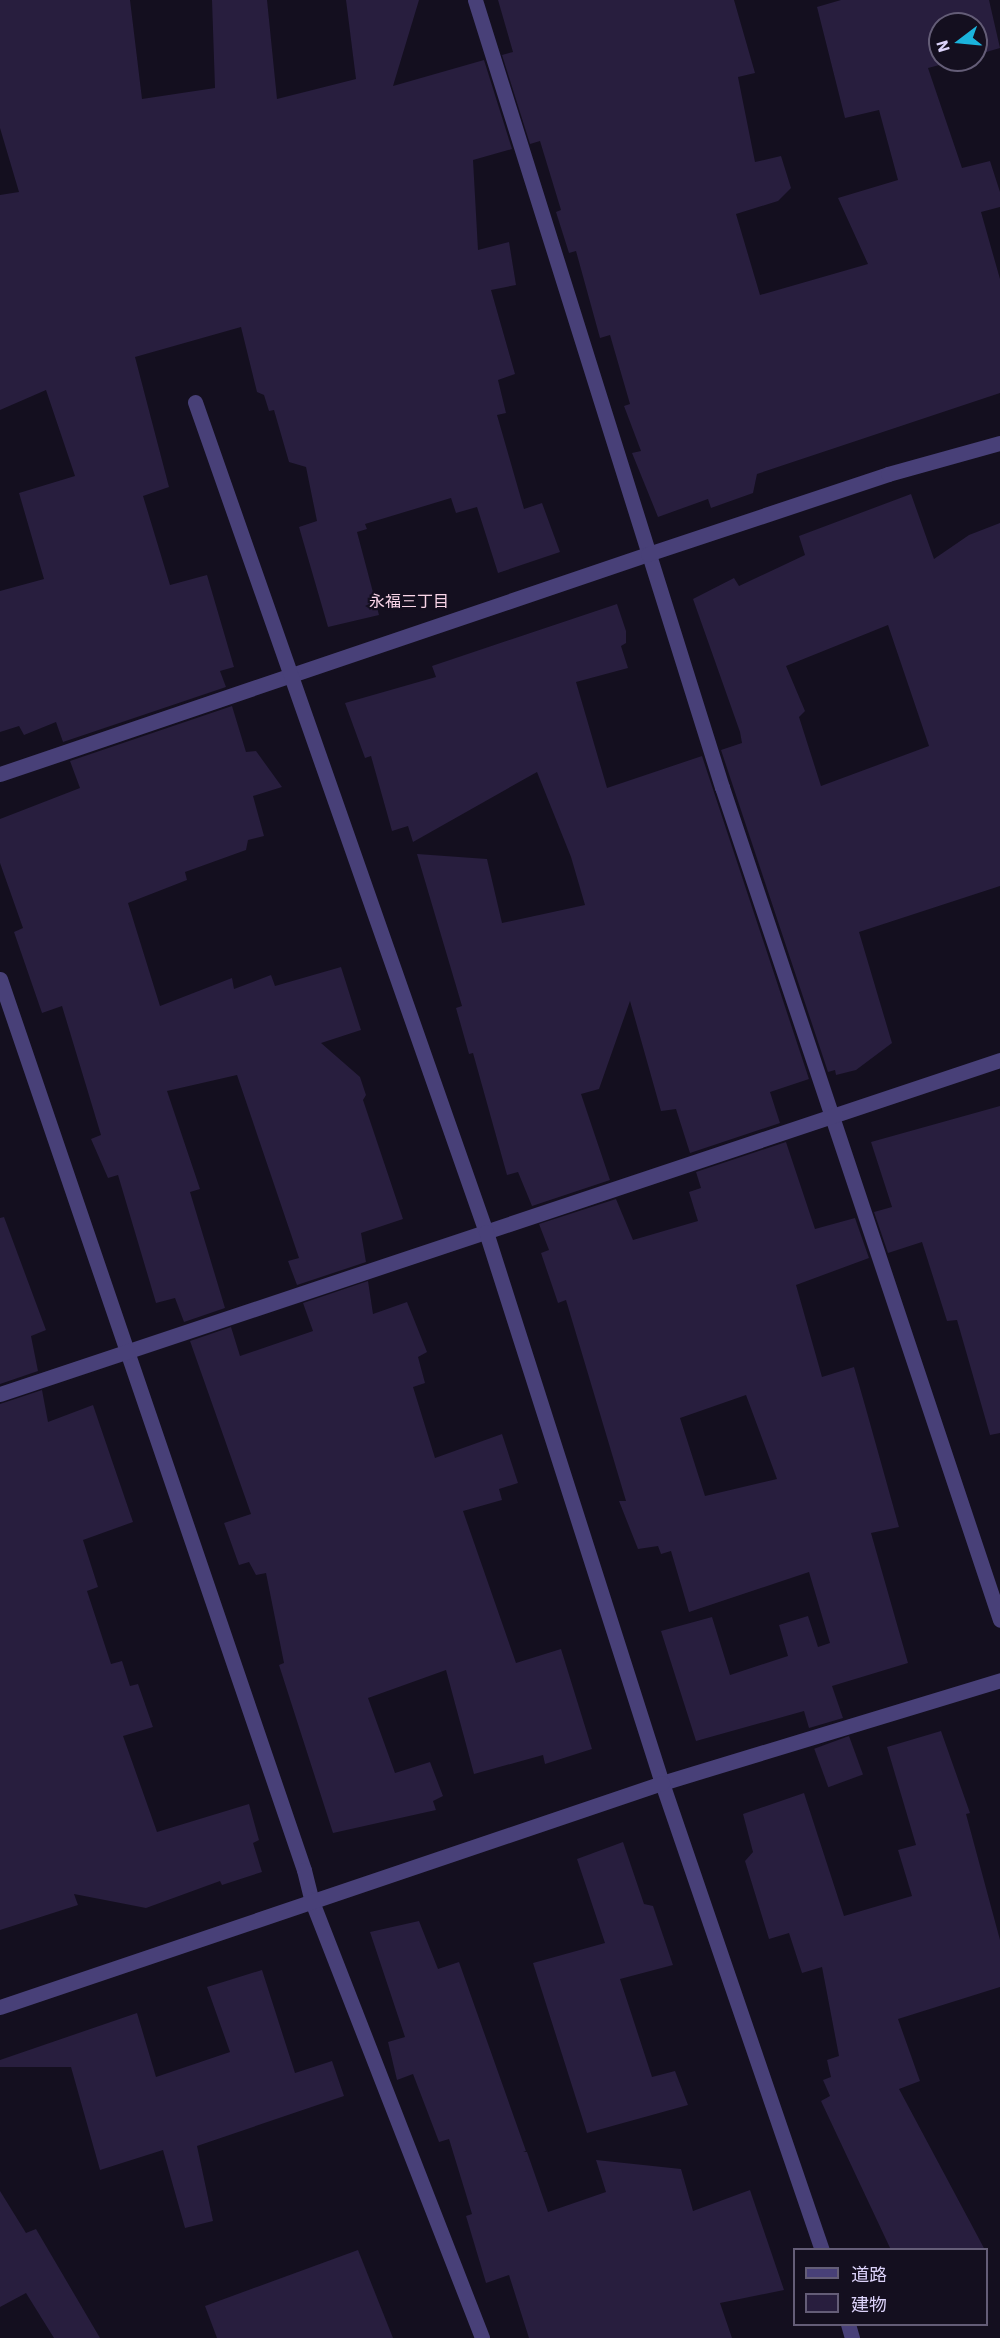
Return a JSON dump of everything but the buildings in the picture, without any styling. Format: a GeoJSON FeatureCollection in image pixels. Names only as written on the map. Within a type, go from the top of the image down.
{"type":"FeatureCollection","features":[{"type":"Feature","properties":{"kind":"street"},"geometry":{"type":"LineString","coordinates":[[475,0],[648,554],[829,1116],[1000,1620]]}},
{"type":"Feature","properties":{"kind":"street"},"geometry":{"type":"LineString","coordinates":[[195,402],[486,1232],[662,1783],[821,2248]]}},
{"type":"Feature","properties":{"kind":"street"},"geometry":{"type":"LineString","coordinates":[[0,774],[888,474],[1000,443]]}},
{"type":"Feature","properties":{"kind":"street"},"geometry":{"type":"LineString","coordinates":[[0,979],[304,1870],[311,1899],[482,2338]]}},
{"type":"Feature","properties":{"kind":"street"},"geometry":{"type":"LineString","coordinates":[[0,1394],[1000,1060]]}},
{"type":"Feature","properties":{"kind":"street"},"geometry":{"type":"LineString","coordinates":[[0,2007],[311,1899],[662,1783],[1000,1680]]}},
{"type":"Feature","properties":{"kind":"district","name":"永福三丁目"},"geometry":{"type":"Point","coordinates":[409,601]}}]}
